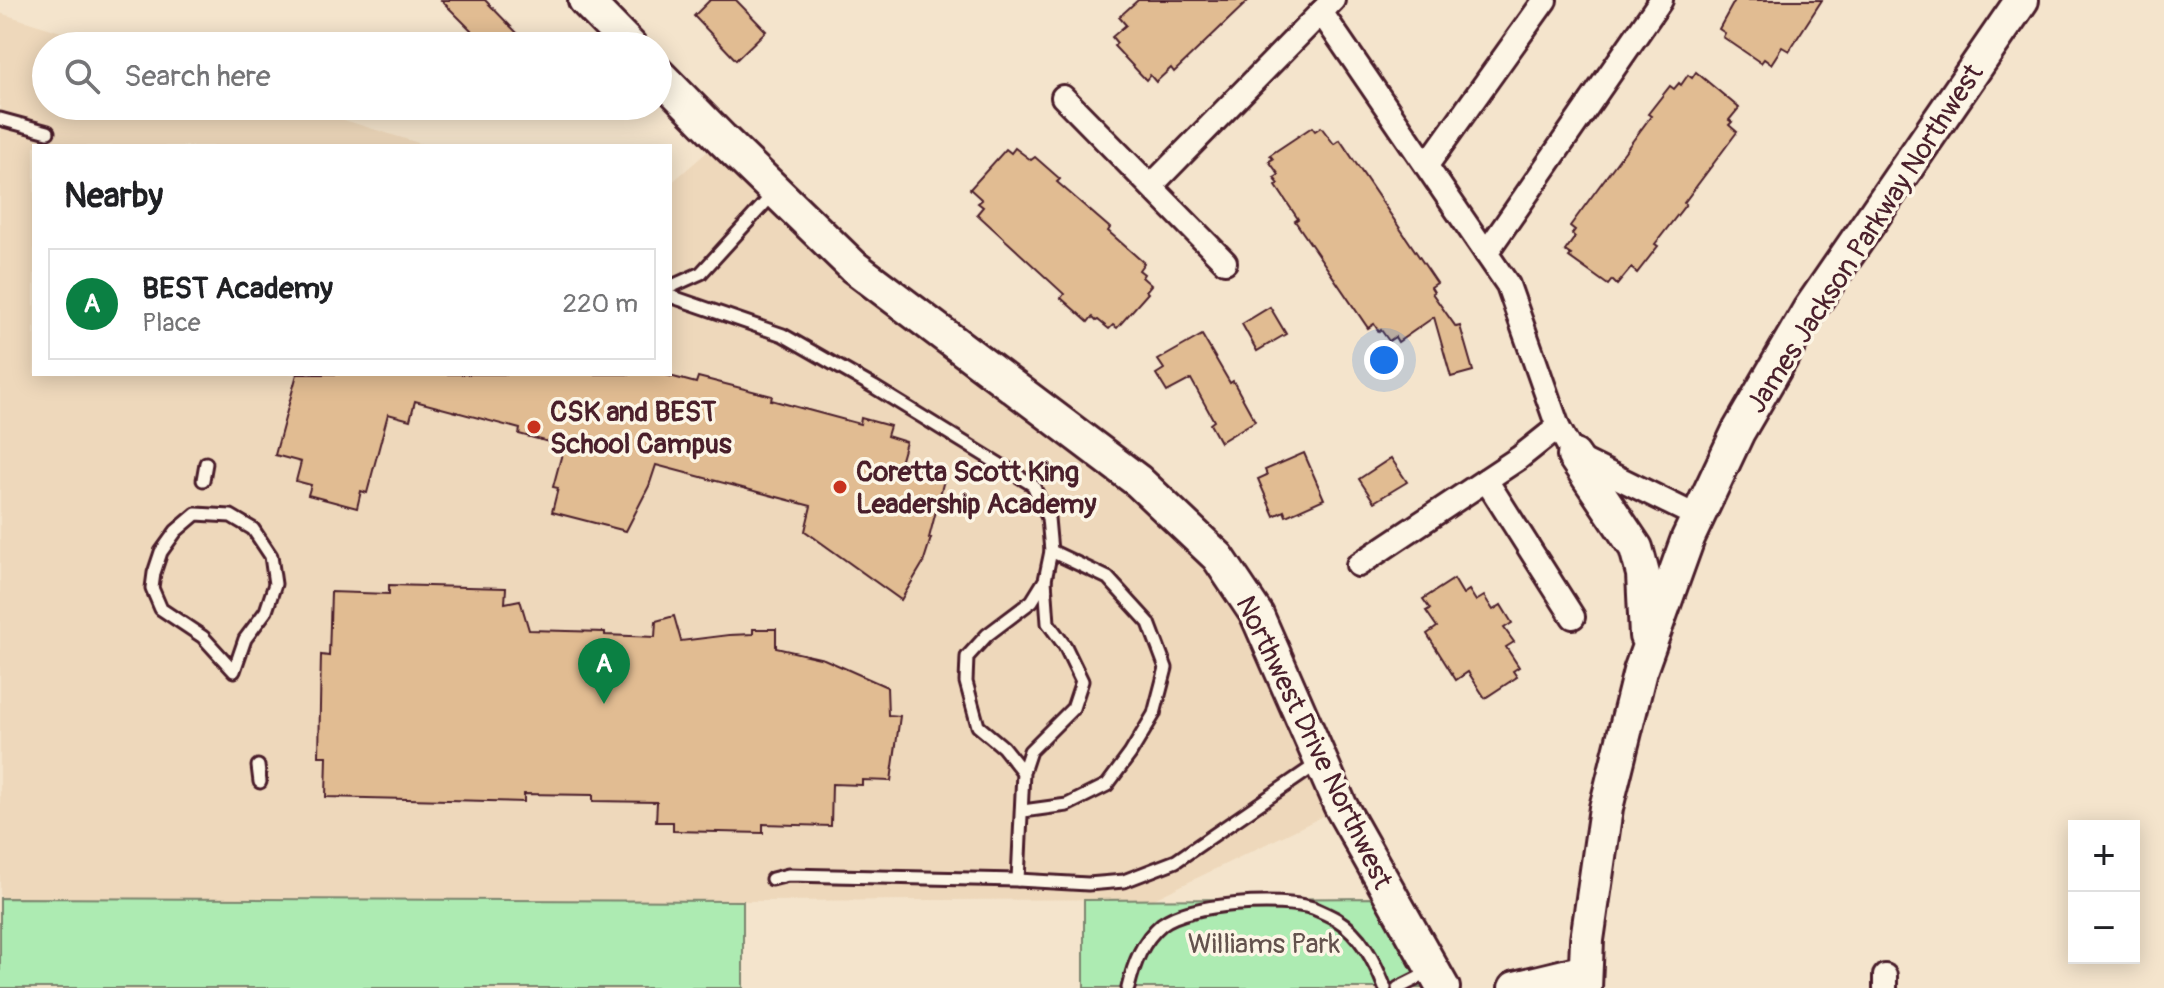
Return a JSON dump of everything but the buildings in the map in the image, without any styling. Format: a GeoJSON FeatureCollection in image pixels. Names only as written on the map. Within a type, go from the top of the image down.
{"type":"FeatureCollection","features":[{"type":"Feature","properties":{"kind":"main road","name":"James Jackson Parkway Northwest"},"geometry":{"type":"LineString","coordinates":[[1585,980],[1587,940],[1606,808],[1645,658],[1688,538],[1738,432],[1809,310],[2022,0]]}},
{"type":"Feature","properties":{"kind":"main road"},"geometry":{"type":"LineString","coordinates":[[594,3],[618,32]]}},
{"type":"Feature","properties":{"kind":"main road","name":"Northwest Drive Northwest"},"geometry":{"type":"LineString","coordinates":[[672,88],[854,267],[1138,481],[1218,557],[1257,615],[1340,805],[1438,979]]}},
{"type":"Feature","properties":{"kind":"main road"},"geometry":{"type":"LineString","coordinates":[[1574,456],[1636,548],[1646,601],[1645,658]]}},
{"type":"Feature","properties":{"kind":"main road"},"geometry":{"type":"LineString","coordinates":[[1515,988],[1585,980]]}},
{"type":"Feature","properties":{"kind":"street"},"geometry":{"type":"LineString","coordinates":[[1427,165],[1545,0]]}},
{"type":"Feature","properties":{"kind":"street"},"geometry":{"type":"LineString","coordinates":[[1486,253],[1661,0]]}},
{"type":"Feature","properties":{"kind":"street"},"geometry":{"type":"LineString","coordinates":[[1151,186],[1327,6],[1427,165],[1508,285],[1558,427],[1574,456],[1698,517]]}},
{"type":"Feature","properties":{"kind":"street"},"geometry":{"type":"LineString","coordinates":[[1063,97],[1225,262]]}},
{"type":"Feature","properties":{"kind":"street"},"geometry":{"type":"LineString","coordinates":[[1358,565],[1519,458],[1558,427]]}},
{"type":"Feature","properties":{"kind":"street"},"geometry":{"type":"LineString","coordinates":[[1486,480],[1573,617]]}},
{"type":"Feature","properties":{"kind":"lane"},"geometry":{"type":"LineString","coordinates":[[0,119],[48,132]]}},
{"type":"Feature","properties":{"kind":"lane"},"geometry":{"type":"LineString","coordinates":[[672,286],[701,273],[776,191]]}},
{"type":"Feature","properties":{"kind":"lane"},"geometry":{"type":"LineString","coordinates":[[672,297],[783,335],[1033,485],[1048,518],[1051,551],[1045,580],[1048,623],[1065,646],[1082,681],[1073,708],[1030,751],[1023,772],[1018,880]]}},
{"type":"Feature","properties":{"kind":"lane"},"geometry":{"type":"LineString","coordinates":[[203,480],[206,463]]}},
{"type":"Feature","properties":{"kind":"lane"},"geometry":{"type":"LineString","coordinates":[[196,514],[231,516],[253,529],[271,556],[275,584],[271,597],[266,611],[245,639],[234,671],[203,637],[161,609],[152,588],[161,552],[176,531],[196,514]]}},
{"type":"Feature","properties":{"kind":"lane"},"geometry":{"type":"LineString","coordinates":[[1023,811],[1067,805],[1107,785],[1154,714],[1166,668],[1149,623],[1108,578],[1051,551]]}},
{"type":"Feature","properties":{"kind":"lane"},"geometry":{"type":"LineString","coordinates":[[1023,772],[1003,747],[978,726],[966,682],[967,657],[987,635],[1032,601],[1045,580]]}},
{"type":"Feature","properties":{"kind":"lane"},"geometry":{"type":"LineString","coordinates":[[772,879],[788,875],[1088,884],[1124,881],[1176,861],[1321,761]]}},
{"type":"Feature","properties":{"kind":"lane"},"geometry":{"type":"LineString","coordinates":[[258,766],[260,782]]}},
{"type":"Feature","properties":{"kind":"lane"},"geometry":{"type":"LineString","coordinates":[[1128,988],[1132,969],[1144,943],[1165,922],[1212,907],[1265,904],[1313,908],[1336,919],[1352,932],[1367,951],[1385,988]]}},
{"type":"Feature","properties":{"kind":"lane"},"geometry":{"type":"LineString","coordinates":[[1398,988],[1438,979]]}},
{"type":"Feature","properties":{"kind":"shaded area","name":"CSK and BEST School Campus"},"geometry":{"type":"Polygon","coordinates":[[[0,13],[61,32],[32,32],[32,120],[344,120],[422,144],[32,144],[32,376],[672,376],[672,182],[722,139],[1218,557],[1340,808],[1154,899],[0,898],[0,13]]]}},
{"type":"Feature","properties":{"kind":"green space"},"geometry":{"type":"Polygon","coordinates":[[[0,898],[743,901],[743,988],[0,988],[0,898]]]}},
{"type":"Feature","properties":{"kind":"green space","name":"Williams Park"},"geometry":{"type":"Polygon","coordinates":[[[1388,898],[1443,988],[1084,988],[1084,900],[1388,898]]]}},
{"type":"Feature","properties":{"kind":"place","name":"CSK and BEST School Campus"},"geometry":{"type":"Point","coordinates":[534,427]}},
{"type":"Feature","properties":{"kind":"place","name":"Coretta Scott King Leadership Academy"},"geometry":{"type":"Point","coordinates":[840,487]}},
{"type":"Feature","properties":{"kind":"place","name":"BEST Academy"},"geometry":{"type":"Point","coordinates":[604,704]}}]}
